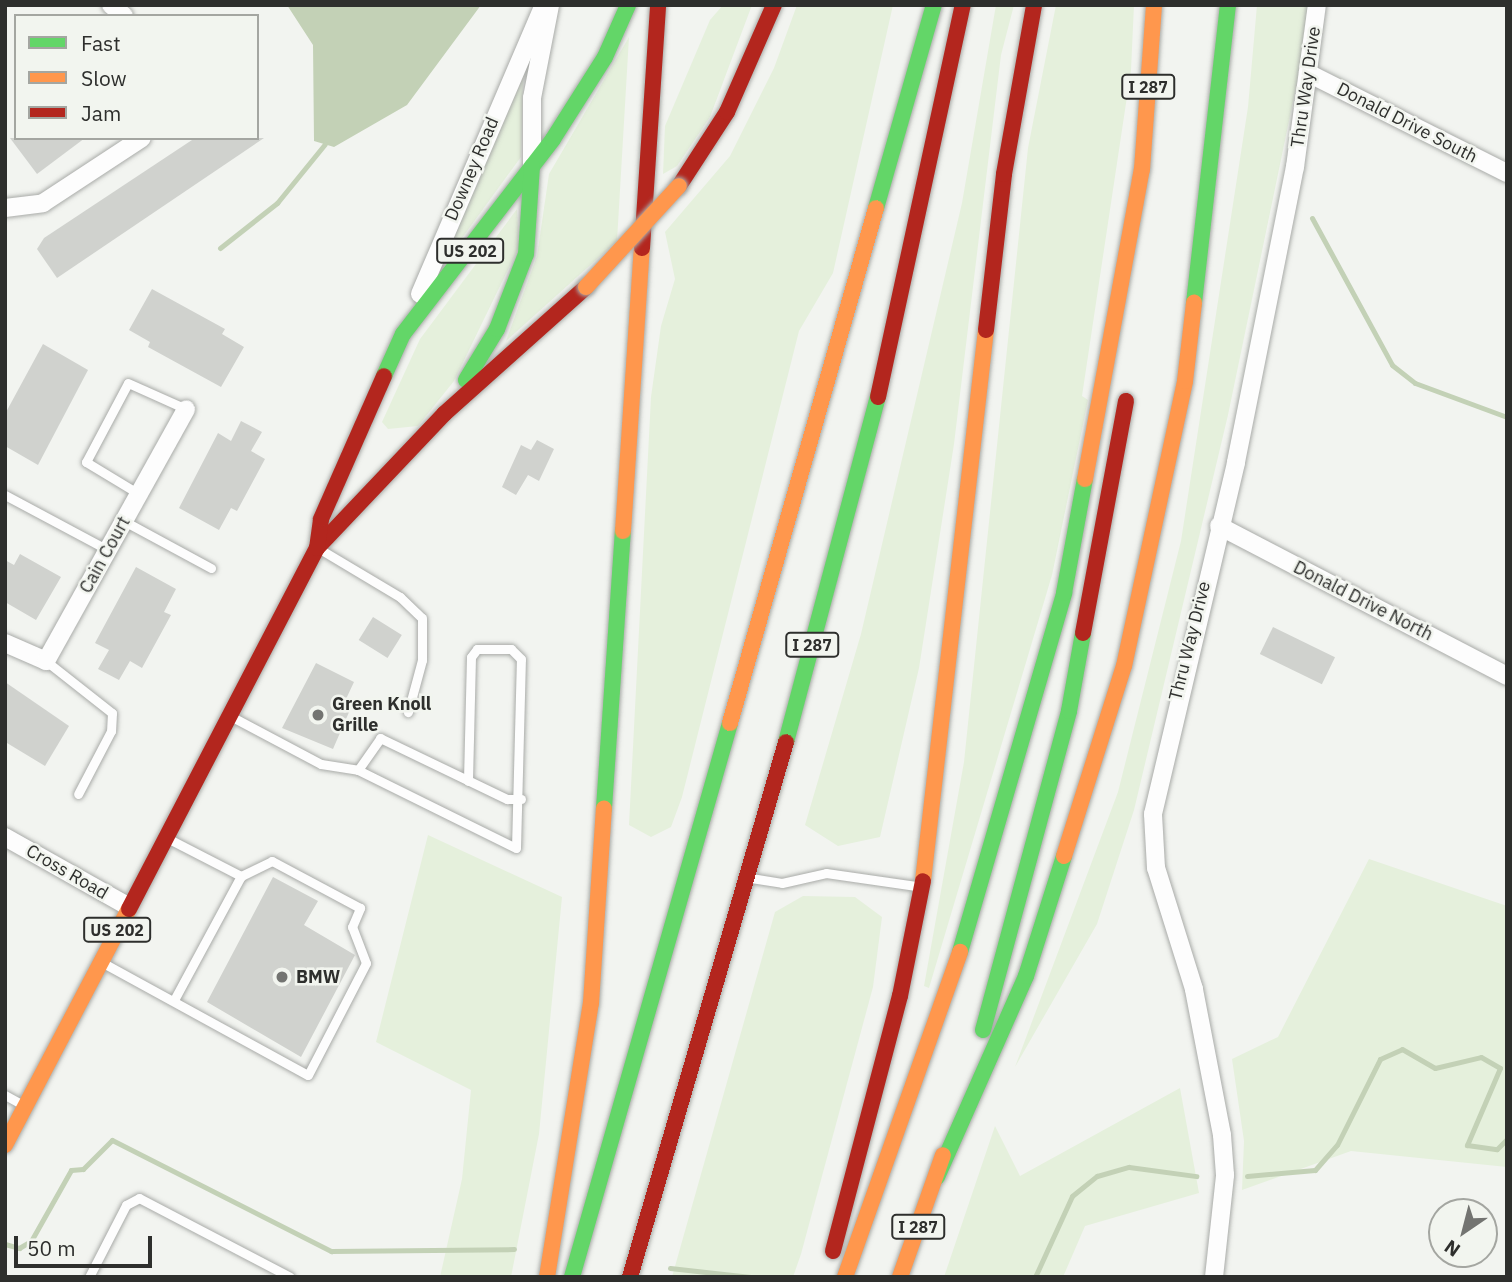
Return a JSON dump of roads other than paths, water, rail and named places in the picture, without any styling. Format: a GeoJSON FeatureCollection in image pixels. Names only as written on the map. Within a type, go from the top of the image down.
{"type":"FeatureCollection","features":[{"type":"Feature","properties":{"kind":"highway","name":"US 202"},"geometry":{"type":"LineString","coordinates":[[317,548],[321,519],[372,438],[403,334],[532,166],[605,57],[628,5]]}},
{"type":"Feature","properties":{"kind":"highway"},"geometry":{"type":"LineString","coordinates":[[547,1277],[591,1003],[658,5]]}},
{"type":"Feature","properties":{"kind":"highway","name":"US 202"},"geometry":{"type":"LineString","coordinates":[[5,1145],[317,548],[444,414],[586,288],[679,186],[727,112],[774,5]]}},
{"type":"Feature","properties":{"kind":"highway","name":"I 287"},"geometry":{"type":"LineString","coordinates":[[572,1277],[934,5]]}},
{"type":"Feature","properties":{"kind":"highway","name":"I 287"},"geometry":{"type":"LineString","coordinates":[[630,1277],[747,877],[879,391],[963,5]]}},
{"type":"Feature","properties":{"kind":"highway"},"geometry":{"type":"LineString","coordinates":[[828,1266],[869,1125],[921,887],[950,684],[1004,174],[1034,5]]}},
{"type":"Feature","properties":{"kind":"highway","name":"I 287"},"geometry":{"type":"LineString","coordinates":[[845,1277],[956,966],[1038,694],[1094,455],[1142,169],[1154,5]]}},
{"type":"Feature","properties":{"kind":"highway"},"geometry":{"type":"LineString","coordinates":[[937,1177],[1026,976],[1124,666],[1185,381],[1228,5]]}},
{"type":"Feature","properties":{"kind":"highway"},"geometry":{"type":"LineString","coordinates":[[444,414],[497,329],[522,266],[532,166]]}},
{"type":"Feature","properties":{"kind":"highway","name":"I 287"},"geometry":{"type":"LineString","coordinates":[[1141,280],[1149,203],[1142,169]]}},
{"type":"Feature","properties":{"kind":"highway","name":"I 287"},"geometry":{"type":"LineString","coordinates":[[900,1277],[937,1177],[1044,815],[1091,607],[1128,384]]}},
{"type":"Feature","properties":{"kind":"highway"},"geometry":{"type":"LineString","coordinates":[[372,438],[409,449]]}},
{"type":"Feature","properties":{"kind":"street","name":"Downey Road"},"geometry":{"type":"LineString","coordinates":[[532,166],[532,98],[547,5]]}},
{"type":"Feature","properties":{"kind":"street","name":"Downey Road"},"geometry":{"type":"LineString","coordinates":[[403,334],[547,5]]}},
{"type":"Feature","properties":{"kind":"street","name":"Thru Way Drive"},"geometry":{"type":"LineString","coordinates":[[1214,1277],[1225,1175],[1222,1135],[1194,989],[1156,868],[1153,814],[1219,526],[1295,167],[1317,5]]}},
{"type":"Feature","properties":{"kind":"street","name":"Donald Drive South"},"geometry":{"type":"LineString","coordinates":[[1308,73],[1507,173]]}},
{"type":"Feature","properties":{"kind":"street"},"geometry":{"type":"LineString","coordinates":[[5,208],[43,203],[139,140]]}},
{"type":"Feature","properties":{"kind":"street","name":"Cain Court"},"geometry":{"type":"LineString","coordinates":[[46,661],[186,409]]}},
{"type":"Feature","properties":{"kind":"street","name":"Donald Drive North"},"geometry":{"type":"LineString","coordinates":[[1219,526],[1507,676]]}},
{"type":"Feature","properties":{"kind":"street"},"geometry":{"type":"LineString","coordinates":[[5,643],[46,661]]}},
{"type":"Feature","properties":{"kind":"street","name":"Cross Road"},"geometry":{"type":"LineString","coordinates":[[5,837],[129,907]]}},
{"type":"Feature","properties":{"kind":"lane"},"geometry":{"type":"LineString","coordinates":[[139,494],[92,470],[86,462],[92,447],[131,381],[186,409]]}},
{"type":"Feature","properties":{"kind":"lane"},"geometry":{"type":"LineString","coordinates":[[5,495],[108,550]]}},
{"type":"Feature","properties":{"kind":"lane"},"geometry":{"type":"LineString","coordinates":[[124,521],[211,568]]}},
{"type":"Feature","properties":{"kind":"lane"},"geometry":{"type":"LineString","coordinates":[[317,548],[400,597],[422,618],[422,660],[408,712]]}},
{"type":"Feature","properties":{"kind":"lane"},"geometry":{"type":"LineString","coordinates":[[228,715],[321,764],[358,770],[512,848],[520,844],[522,659],[510,649],[472,654],[468,781]]}},
{"type":"Feature","properties":{"kind":"lane"},"geometry":{"type":"LineString","coordinates":[[46,661],[112,713],[111,731],[78,794]]}},
{"type":"Feature","properties":{"kind":"lane"},"geometry":{"type":"LineString","coordinates":[[358,770],[380,738],[468,781],[521,799]]}},
{"type":"Feature","properties":{"kind":"lane"},"geometry":{"type":"LineString","coordinates":[[165,837],[241,876]]}},
{"type":"Feature","properties":{"kind":"lane"},"geometry":{"type":"LineString","coordinates":[[101,961],[308,1075],[366,963],[352,928],[360,908],[272,861],[241,876],[174,1000]]}},
{"type":"Feature","properties":{"kind":"lane"},"geometry":{"type":"LineString","coordinates":[[747,877],[782,883],[845,874],[921,887]]}},
{"type":"Feature","properties":{"kind":"lane"},"geometry":{"type":"LineString","coordinates":[[5,1095],[25,1106]]}},
{"type":"Feature","properties":{"kind":"lane"},"geometry":{"type":"LineString","coordinates":[[89,1277],[126,1205],[139,1198],[290,1277]]}},
{"type":"Feature","properties":{"kind":"waterway"},"geometry":{"type":"LineString","coordinates":[[220,248],[277,203],[325,144]]}},
{"type":"Feature","properties":{"kind":"waterway"},"geometry":{"type":"LineString","coordinates":[[1312,218],[1392,365],[1415,383],[1507,417]]}},
{"type":"Feature","properties":{"kind":"waterway"},"geometry":{"type":"LineString","coordinates":[[1247,1176],[1315,1170],[1337,1145],[1380,1059],[1402,1049],[1435,1068],[1481,1057],[1500,1068],[1467,1145],[1497,1149],[1507,1139]]}},
{"type":"Feature","properties":{"kind":"waterway"},"geometry":{"type":"LineString","coordinates":[[5,1244],[19,1248],[31,1241],[71,1170],[83,1169],[112,1140],[331,1251],[514,1249]]}},
{"type":"Feature","properties":{"kind":"waterway"},"geometry":{"type":"LineString","coordinates":[[1035,1277],[1072,1196],[1097,1176],[1129,1167],[1196,1176]]}},
{"type":"Feature","properties":{"kind":"waterway"},"geometry":{"type":"LineString","coordinates":[[670,1268],[750,1277]]}},
{"type":"Feature","properties":{"kind":"place","name":"Green Knoll Grille"},"geometry":{"type":"Point","coordinates":[318,715]}},
{"type":"Feature","properties":{"kind":"place","name":"BMW"},"geometry":{"type":"Point","coordinates":[282,977]}}]}
